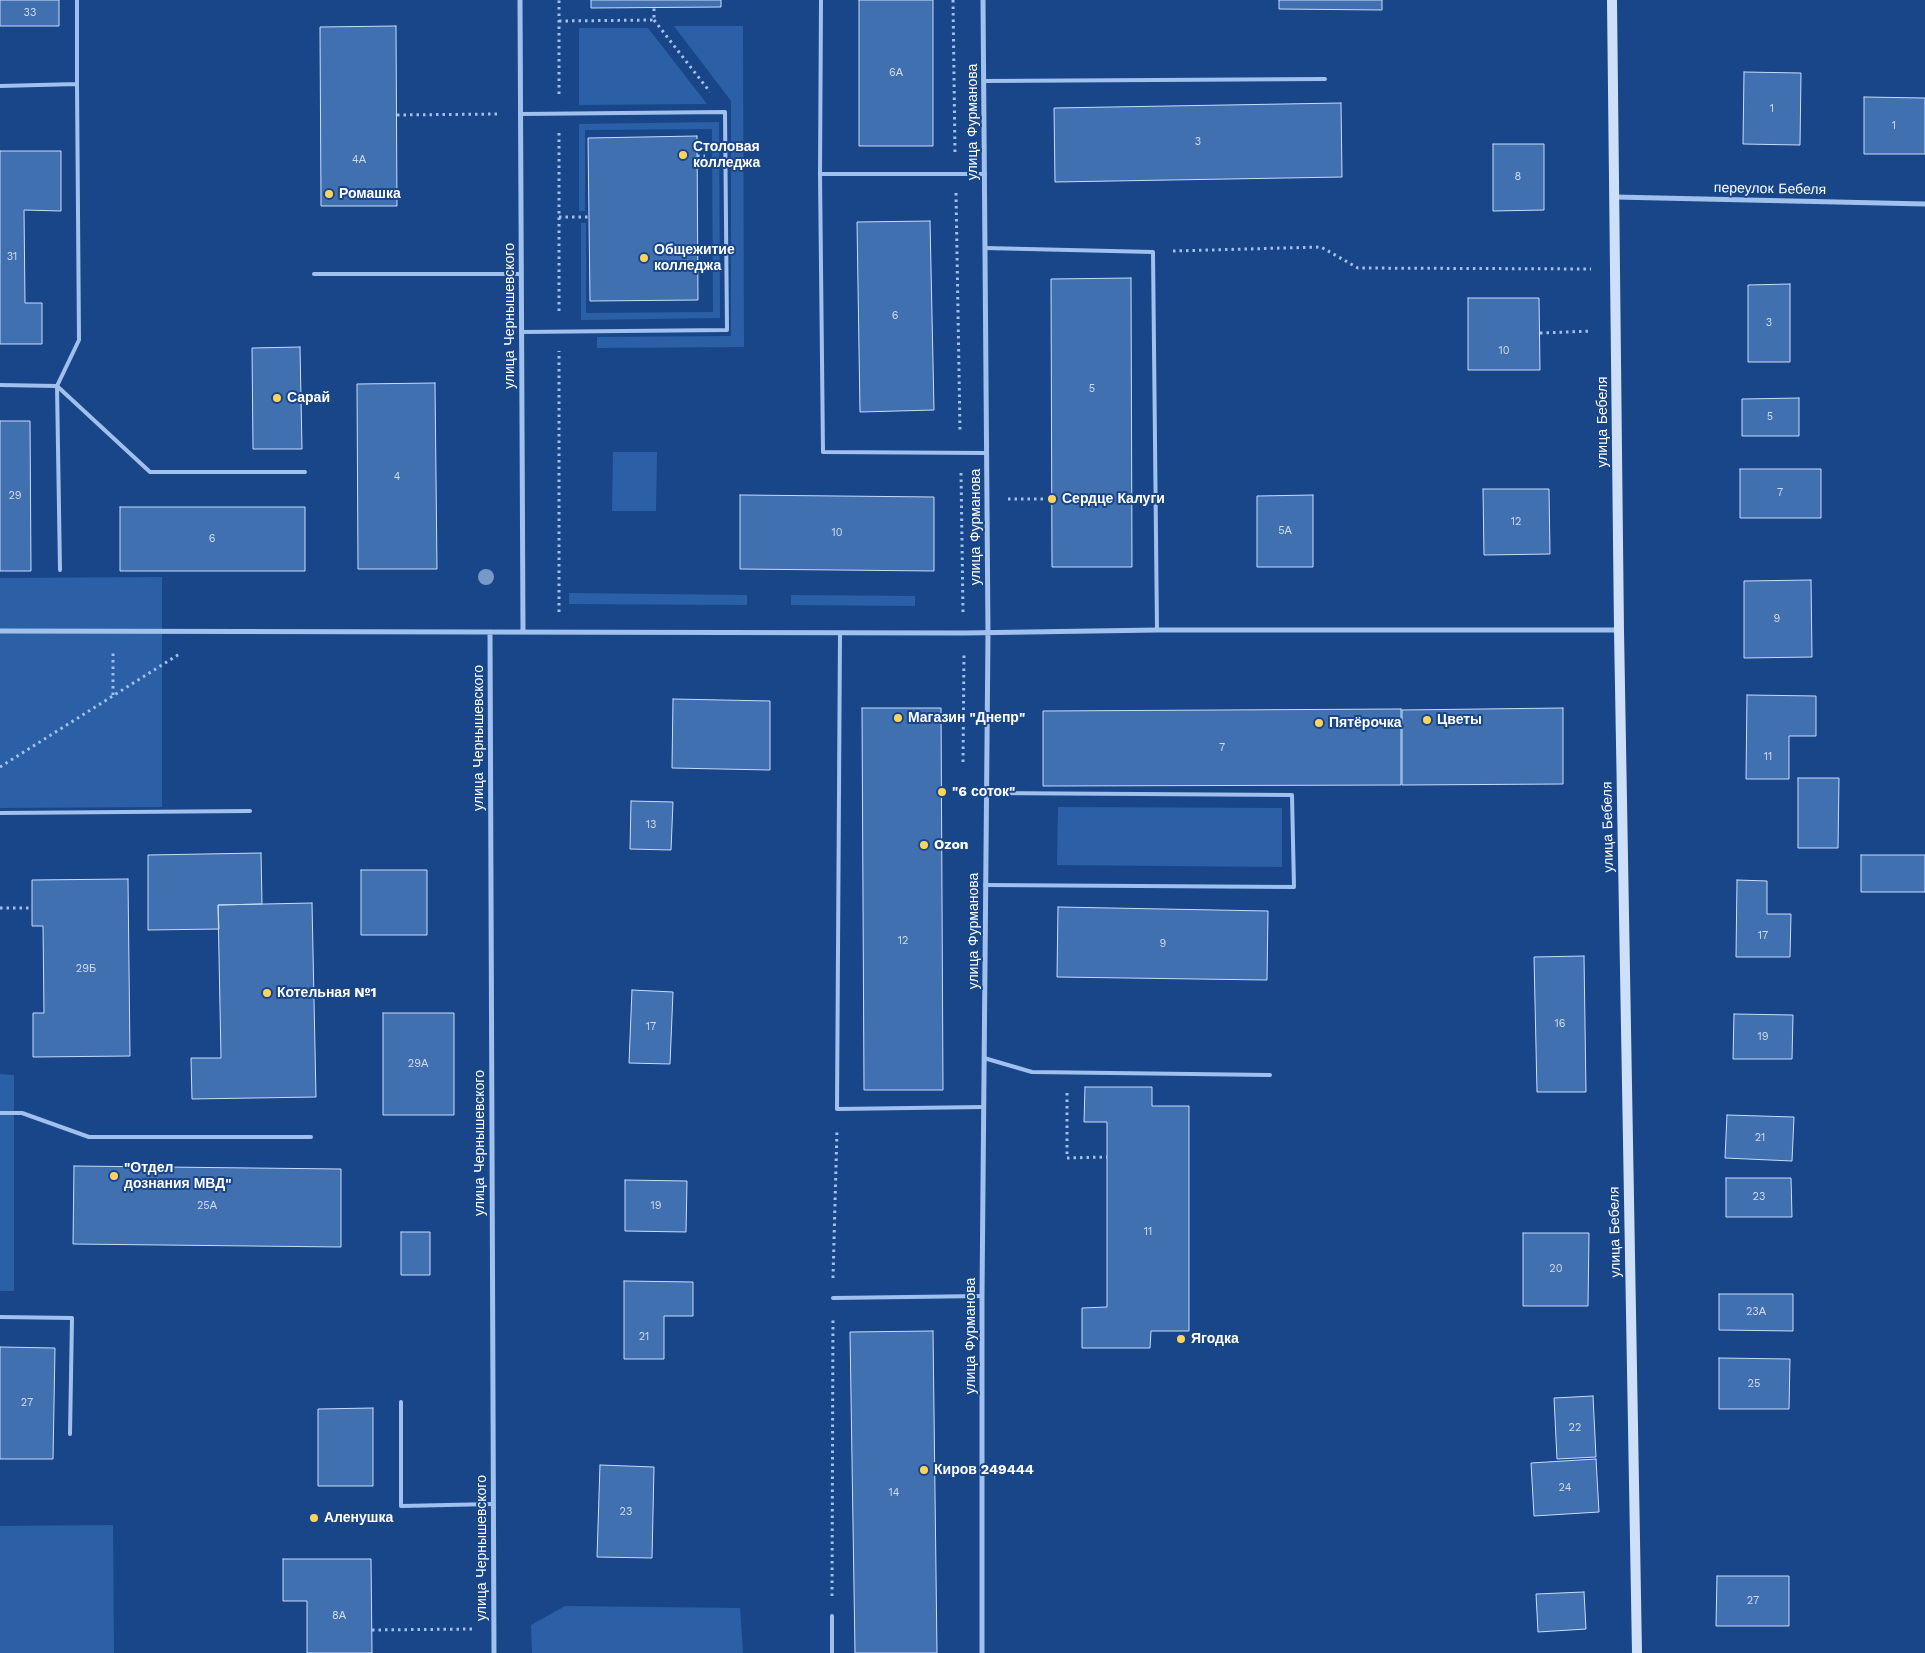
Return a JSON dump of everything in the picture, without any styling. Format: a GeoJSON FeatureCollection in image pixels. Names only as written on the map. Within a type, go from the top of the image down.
{"type":"FeatureCollection","features":[{"type":"Feature","properties":{"kind":"street","name":"улица Чернышевского"},"geometry":{"type":"LineString","coordinates":[[520,0],[523,632]]}},
{"type":"Feature","properties":{"kind":"street","name":"улица Фурманова"},"geometry":{"type":"LineString","coordinates":[[982,1653],[982,1296],[988,633],[984,0]]}},
{"type":"Feature","properties":{"kind":"street","name":"улица Бебеля"},"geometry":{"type":"LineString","coordinates":[[1612,0],[1618,630],[1637,1653]]}},
{"type":"Feature","properties":{"kind":"street","name":"переулок Бебеля"},"geometry":{"type":"LineString","coordinates":[[1615,197],[1925,204]]}},
{"type":"Feature","properties":{"kind":"street"},"geometry":{"type":"LineString","coordinates":[[0,631],[988,633],[1157,630],[1618,630]]}},
{"type":"Feature","properties":{"kind":"street","name":"улица Чернышевского"},"geometry":{"type":"LineString","coordinates":[[490,632],[494,1653]]}},
{"type":"Feature","properties":{"kind":"lane"},"geometry":{"type":"LineString","coordinates":[[60,570],[58,386],[79,340],[77,0]]}},
{"type":"Feature","properties":{"kind":"lane"},"geometry":{"type":"LineString","coordinates":[[821,0],[820,174],[823,452],[986,453]]}},
{"type":"Feature","properties":{"kind":"lane"},"geometry":{"type":"LineString","coordinates":[[984,81],[1325,79]]}},
{"type":"Feature","properties":{"kind":"lane"},"geometry":{"type":"LineString","coordinates":[[0,86],[77,84]]}},
{"type":"Feature","properties":{"kind":"lane"},"geometry":{"type":"LineString","coordinates":[[520,114],[725,112],[727,330],[521,332]]}},
{"type":"Feature","properties":{"kind":"lane"},"geometry":{"type":"LineString","coordinates":[[820,174],[985,174]]}},
{"type":"Feature","properties":{"kind":"lane"},"geometry":{"type":"LineString","coordinates":[[985,248],[1153,252],[1157,630]]}},
{"type":"Feature","properties":{"kind":"lane"},"geometry":{"type":"LineString","coordinates":[[314,274],[521,274]]}},
{"type":"Feature","properties":{"kind":"lane"},"geometry":{"type":"LineString","coordinates":[[0,385],[58,386],[150,472],[305,472]]}},
{"type":"Feature","properties":{"kind":"lane"},"geometry":{"type":"LineString","coordinates":[[840,633],[837,1109],[984,1107]]}},
{"type":"Feature","properties":{"kind":"lane"},"geometry":{"type":"LineString","coordinates":[[985,885],[1294,887],[1292,795],[986,793]]}},
{"type":"Feature","properties":{"kind":"lane"},"geometry":{"type":"LineString","coordinates":[[0,813],[250,811]]}},
{"type":"Feature","properties":{"kind":"lane"},"geometry":{"type":"LineString","coordinates":[[984,1058],[1032,1072],[1270,1074]]}},
{"type":"Feature","properties":{"kind":"lane"},"geometry":{"type":"LineString","coordinates":[[0,1113],[22,1113],[88,1137],[311,1137]]}},
{"type":"Feature","properties":{"kind":"lane"},"geometry":{"type":"LineString","coordinates":[[833,1298],[982,1296]]}},
{"type":"Feature","properties":{"kind":"lane"},"geometry":{"type":"LineString","coordinates":[[0,1317],[72,1318],[70,1434]]}},
{"type":"Feature","properties":{"kind":"lane"},"geometry":{"type":"LineString","coordinates":[[401,1402],[401,1506],[493,1504]]}},
{"type":"Feature","properties":{"kind":"lane"},"geometry":{"type":"LineString","coordinates":[[832,1616],[832,1653]]}},
{"type":"Feature","properties":{"kind":"path"},"geometry":{"type":"LineString","coordinates":[[953,0],[964,633],[963,771]]}},
{"type":"Feature","properties":{"kind":"path"},"geometry":{"type":"LineString","coordinates":[[654,8],[654,20],[725,112]]}},
{"type":"Feature","properties":{"kind":"path"},"geometry":{"type":"LineString","coordinates":[[559,21],[654,20]]}},
{"type":"Feature","properties":{"kind":"path"},"geometry":{"type":"LineString","coordinates":[[397,115],[520,114]]}},
{"type":"Feature","properties":{"kind":"path"},"geometry":{"type":"LineString","coordinates":[[559,217],[589,217]]}},
{"type":"Feature","properties":{"kind":"path"},"geometry":{"type":"LineString","coordinates":[[1153,252],[1321,247],[1358,268],[1616,269]]}},
{"type":"Feature","properties":{"kind":"path"},"geometry":{"type":"LineString","coordinates":[[1540,333],[1616,330]]}},
{"type":"Feature","properties":{"kind":"path"},"geometry":{"type":"LineString","coordinates":[[987,500],[1052,499]]}},
{"type":"Feature","properties":{"kind":"path"},"geometry":{"type":"LineString","coordinates":[[113,696],[114,631]]}},
{"type":"Feature","properties":{"kind":"path"},"geometry":{"type":"LineString","coordinates":[[0,767],[215,632]]}},
{"type":"Feature","properties":{"kind":"path"},"geometry":{"type":"LineString","coordinates":[[0,908],[32,908]]}},
{"type":"Feature","properties":{"kind":"path"},"geometry":{"type":"LineString","coordinates":[[1067,1072],[1066,1158],[1107,1157]]}},
{"type":"Feature","properties":{"kind":"path"},"geometry":{"type":"LineString","coordinates":[[832,1616],[833,1298],[837,1109]]}},
{"type":"Feature","properties":{"kind":"path"},"geometry":{"type":"LineString","coordinates":[[372,1630],[494,1628]]}},
{"type":"Feature","properties":{"kind":"shaded area"},"geometry":{"type":"Polygon","coordinates":[[[674,26],[743,26],[744,347],[597,348],[597,337],[731,336],[731,101],[674,26]]]}},
{"type":"Feature","properties":{"kind":"shaded area"},"geometry":{"type":"Polygon","coordinates":[[[579,28],[648,28],[707,104],[579,105],[579,28]]]}},
{"type":"Feature","properties":{"kind":"shaded area"},"geometry":{"type":"Polygon","coordinates":[[[719,122],[720,318],[581,320],[581,223],[586,223],[586,313],[713,312],[712,129],[585,130],[585,211],[579,211],[579,124],[719,122]]]}},
{"type":"Feature","properties":{"kind":"shaded area"},"geometry":{"type":"Polygon","coordinates":[[[613,452],[657,452],[656,511],[612,511],[613,452]]]}},
{"type":"Feature","properties":{"kind":"shaded area"},"geometry":{"type":"Polygon","coordinates":[[[162,577],[162,807],[0,808],[0,578],[162,577]]]}},
{"type":"Feature","properties":{"kind":"shaded area"},"geometry":{"type":"Polygon","coordinates":[[[569,593],[747,595],[747,605],[569,604],[569,593]]]}},
{"type":"Feature","properties":{"kind":"shaded area"},"geometry":{"type":"Polygon","coordinates":[[[791,595],[915,596],[915,606],[791,605],[791,595]]]}},
{"type":"Feature","properties":{"kind":"shaded area"},"geometry":{"type":"Polygon","coordinates":[[[1058,807],[1282,808],[1282,867],[1057,865],[1058,807]]]}},
{"type":"Feature","properties":{"kind":"shaded area"},"geometry":{"type":"Polygon","coordinates":[[[0,1074],[14,1075],[14,1291],[0,1291],[0,1074]]]}},
{"type":"Feature","properties":{"kind":"shaded area"},"geometry":{"type":"Polygon","coordinates":[[[113,1525],[114,1653],[0,1653],[0,1526],[113,1525]]]}},
{"type":"Feature","properties":{"kind":"shaded area"},"geometry":{"type":"Polygon","coordinates":[[[565,1606],[740,1608],[743,1653],[532,1653],[531,1625],[565,1606]]]}},
{"type":"Feature","properties":{"kind":"building"},"geometry":{"type":"Polygon","coordinates":[[[0,0],[59,0],[59,26],[0,26],[0,0]]]}},
{"type":"Feature","properties":{"kind":"building"},"geometry":{"type":"Polygon","coordinates":[[[591,0],[721,0],[721,7],[591,8],[591,0]]]}},
{"type":"Feature","properties":{"kind":"building"},"geometry":{"type":"Polygon","coordinates":[[[859,0],[933,0],[933,146],[859,146],[859,0]]]}},
{"type":"Feature","properties":{"kind":"building"},"geometry":{"type":"Polygon","coordinates":[[[1279,0],[1382,0],[1382,10],[1279,9],[1279,0]]]}},
{"type":"Feature","properties":{"kind":"building"},"geometry":{"type":"Polygon","coordinates":[[[396,26],[397,206],[321,206],[320,27],[396,26]]]}},
{"type":"Feature","properties":{"kind":"building"},"geometry":{"type":"Polygon","coordinates":[[[1744,72],[1801,73],[1800,145],[1743,144],[1744,72]]]}},
{"type":"Feature","properties":{"kind":"building"},"geometry":{"type":"Polygon","coordinates":[[[1864,97],[1925,98],[1925,154],[1864,154],[1864,97]]]}},
{"type":"Feature","properties":{"kind":"building"},"geometry":{"type":"Polygon","coordinates":[[[1341,103],[1342,177],[1055,182],[1054,108],[1341,103]]]}},
{"type":"Feature","properties":{"kind":"building","name":"Общежитие колледжа"},"geometry":{"type":"Polygon","coordinates":[[[697,136],[698,300],[590,301],[588,138],[697,136]]]}},
{"type":"Feature","properties":{"kind":"building"},"geometry":{"type":"Polygon","coordinates":[[[1493,144],[1544,144],[1544,210],[1493,211],[1493,144]]]}},
{"type":"Feature","properties":{"kind":"building"},"geometry":{"type":"Polygon","coordinates":[[[0,151],[61,151],[61,211],[24,210],[25,303],[42,303],[42,344],[0,344],[0,151]]]}},
{"type":"Feature","properties":{"kind":"building"},"geometry":{"type":"Polygon","coordinates":[[[930,221],[934,410],[860,412],[857,222],[930,221]]]}},
{"type":"Feature","properties":{"kind":"building"},"geometry":{"type":"Polygon","coordinates":[[[1131,278],[1132,567],[1052,567],[1051,279],[1131,278]]]}},
{"type":"Feature","properties":{"kind":"building"},"geometry":{"type":"Polygon","coordinates":[[[1790,284],[1790,362],[1748,362],[1748,285],[1790,284]]]}},
{"type":"Feature","properties":{"kind":"building"},"geometry":{"type":"Polygon","coordinates":[[[1468,298],[1539,298],[1540,370],[1468,370],[1468,298]]]}},
{"type":"Feature","properties":{"kind":"building","name":"Сарай"},"geometry":{"type":"Polygon","coordinates":[[[300,347],[302,449],[253,449],[252,348],[300,347]]]}},
{"type":"Feature","properties":{"kind":"building"},"geometry":{"type":"Polygon","coordinates":[[[435,383],[437,569],[358,569],[357,384],[435,383]]]}},
{"type":"Feature","properties":{"kind":"building"},"geometry":{"type":"Polygon","coordinates":[[[1799,398],[1799,436],[1742,436],[1742,399],[1799,398]]]}},
{"type":"Feature","properties":{"kind":"building"},"geometry":{"type":"Polygon","coordinates":[[[0,421],[30,421],[31,571],[0,571],[0,421]]]}},
{"type":"Feature","properties":{"kind":"building"},"geometry":{"type":"Polygon","coordinates":[[[1740,469],[1821,469],[1821,518],[1740,518],[1740,469]]]}},
{"type":"Feature","properties":{"kind":"building"},"geometry":{"type":"Polygon","coordinates":[[[1483,489],[1549,489],[1550,554],[1484,555],[1483,489]]]}},
{"type":"Feature","properties":{"kind":"building"},"geometry":{"type":"Polygon","coordinates":[[[740,495],[934,497],[934,571],[740,569],[740,495]]]}},
{"type":"Feature","properties":{"kind":"building"},"geometry":{"type":"Polygon","coordinates":[[[1313,495],[1313,567],[1257,567],[1257,496],[1313,495]]]}},
{"type":"Feature","properties":{"kind":"building"},"geometry":{"type":"Polygon","coordinates":[[[120,507],[305,507],[305,571],[120,571],[120,507]]]}},
{"type":"Feature","properties":{"kind":"building"},"geometry":{"type":"Polygon","coordinates":[[[1811,580],[1812,657],[1744,658],[1744,581],[1811,580]]]}},
{"type":"Feature","properties":{"kind":"building"},"geometry":{"type":"Polygon","coordinates":[[[1747,695],[1816,696],[1816,736],[1789,736],[1789,779],[1746,779],[1747,695]]]}},
{"type":"Feature","properties":{"kind":"building"},"geometry":{"type":"Polygon","coordinates":[[[673,699],[770,701],[770,770],[672,768],[673,699]]]}},
{"type":"Feature","properties":{"kind":"building"},"geometry":{"type":"Polygon","coordinates":[[[862,708],[941,708],[943,1090],[864,1090],[862,708]]]}},
{"type":"Feature","properties":{"kind":"building"},"geometry":{"type":"Polygon","coordinates":[[[1563,708],[1563,784],[1402,785],[1402,710],[1563,708]]]}},
{"type":"Feature","properties":{"kind":"building"},"geometry":{"type":"Polygon","coordinates":[[[1401,709],[1401,785],[1043,786],[1043,711],[1401,709]]]}},
{"type":"Feature","properties":{"kind":"building"},"geometry":{"type":"Polygon","coordinates":[[[1798,778],[1839,778],[1838,848],[1798,848],[1798,778]]]}},
{"type":"Feature","properties":{"kind":"building"},"geometry":{"type":"Polygon","coordinates":[[[631,801],[673,802],[671,850],[630,849],[631,801]]]}},
{"type":"Feature","properties":{"kind":"building"},"geometry":{"type":"Polygon","coordinates":[[[261,853],[262,904],[218,905],[219,929],[148,930],[148,855],[261,853]]]}},
{"type":"Feature","properties":{"kind":"building"},"geometry":{"type":"Polygon","coordinates":[[[1861,855],[1925,855],[1925,892],[1861,892],[1861,855]]]}},
{"type":"Feature","properties":{"kind":"building"},"geometry":{"type":"Polygon","coordinates":[[[361,870],[427,870],[427,935],[361,935],[361,870]]]}},
{"type":"Feature","properties":{"kind":"building"},"geometry":{"type":"Polygon","coordinates":[[[128,879],[130,1056],[33,1057],[33,1013],[44,1013],[43,926],[32,926],[32,880],[128,879]]]}},
{"type":"Feature","properties":{"kind":"building"},"geometry":{"type":"Polygon","coordinates":[[[1737,880],[1767,881],[1767,914],[1791,914],[1790,957],[1736,957],[1737,880]]]}},
{"type":"Feature","properties":{"kind":"building","name":"Котельная №1"},"geometry":{"type":"Polygon","coordinates":[[[312,903],[316,1097],[192,1099],[191,1058],[221,1058],[218,905],[312,903]]]}},
{"type":"Feature","properties":{"kind":"building"},"geometry":{"type":"Polygon","coordinates":[[[1058,907],[1268,911],[1267,980],[1057,977],[1058,907]]]}},
{"type":"Feature","properties":{"kind":"building"},"geometry":{"type":"Polygon","coordinates":[[[1584,956],[1586,1092],[1537,1092],[1534,957],[1584,956]]]}},
{"type":"Feature","properties":{"kind":"building"},"geometry":{"type":"Polygon","coordinates":[[[632,990],[673,992],[670,1064],[629,1063],[632,990]]]}},
{"type":"Feature","properties":{"kind":"building"},"geometry":{"type":"Polygon","coordinates":[[[383,1013],[454,1013],[454,1115],[383,1115],[383,1013]]]}},
{"type":"Feature","properties":{"kind":"building"},"geometry":{"type":"Polygon","coordinates":[[[1734,1014],[1793,1015],[1792,1059],[1733,1059],[1734,1014]]]}},
{"type":"Feature","properties":{"kind":"building"},"geometry":{"type":"Polygon","coordinates":[[[1085,1087],[1152,1087],[1152,1106],[1189,1106],[1189,1331],[1151,1331],[1150,1348],[1082,1348],[1082,1308],[1107,1307],[1107,1122],[1084,1122],[1085,1087]]]}},
{"type":"Feature","properties":{"kind":"building"},"geometry":{"type":"Polygon","coordinates":[[[1727,1115],[1794,1117],[1792,1161],[1725,1158],[1727,1115]]]}},
{"type":"Feature","properties":{"kind":"building"},"geometry":{"type":"Polygon","coordinates":[[[74,1166],[341,1169],[341,1247],[73,1244],[74,1166]]]}},
{"type":"Feature","properties":{"kind":"building"},"geometry":{"type":"Polygon","coordinates":[[[1726,1178],[1791,1178],[1792,1217],[1726,1217],[1726,1178]]]}},
{"type":"Feature","properties":{"kind":"building"},"geometry":{"type":"Polygon","coordinates":[[[625,1180],[687,1181],[686,1232],[625,1231],[625,1180]]]}},
{"type":"Feature","properties":{"kind":"building"},"geometry":{"type":"Polygon","coordinates":[[[401,1232],[430,1232],[430,1275],[401,1275],[401,1232]]]}},
{"type":"Feature","properties":{"kind":"building"},"geometry":{"type":"Polygon","coordinates":[[[1523,1233],[1589,1233],[1588,1306],[1523,1306],[1523,1233]]]}},
{"type":"Feature","properties":{"kind":"building"},"geometry":{"type":"Polygon","coordinates":[[[624,1281],[693,1282],[693,1316],[664,1316],[664,1359],[624,1359],[624,1281]]]}},
{"type":"Feature","properties":{"kind":"building"},"geometry":{"type":"Polygon","coordinates":[[[1719,1294],[1793,1294],[1793,1331],[1719,1330],[1719,1294]]]}},
{"type":"Feature","properties":{"kind":"building"},"geometry":{"type":"Polygon","coordinates":[[[933,1331],[937,1653],[855,1653],[850,1332],[933,1331]]]}},
{"type":"Feature","properties":{"kind":"building"},"geometry":{"type":"Polygon","coordinates":[[[0,1347],[55,1348],[53,1459],[0,1459],[0,1347]]]}},
{"type":"Feature","properties":{"kind":"building"},"geometry":{"type":"Polygon","coordinates":[[[1719,1358],[1790,1359],[1789,1409],[1719,1409],[1719,1358]]]}},
{"type":"Feature","properties":{"kind":"building"},"geometry":{"type":"Polygon","coordinates":[[[1593,1396],[1596,1457],[1557,1459],[1554,1398],[1593,1396]]]}},
{"type":"Feature","properties":{"kind":"building"},"geometry":{"type":"Polygon","coordinates":[[[373,1408],[373,1486],[318,1486],[318,1409],[373,1408]]]}},
{"type":"Feature","properties":{"kind":"building"},"geometry":{"type":"Polygon","coordinates":[[[1596,1459],[1599,1512],[1534,1516],[1531,1463],[1596,1459]]]}},
{"type":"Feature","properties":{"kind":"building"},"geometry":{"type":"Polygon","coordinates":[[[600,1465],[654,1467],[652,1558],[597,1557],[600,1465]]]}},
{"type":"Feature","properties":{"kind":"building"},"geometry":{"type":"Polygon","coordinates":[[[283,1559],[371,1559],[372,1653],[307,1653],[307,1601],[283,1601],[283,1559]]]}},
{"type":"Feature","properties":{"kind":"building"},"geometry":{"type":"Polygon","coordinates":[[[1717,1576],[1789,1576],[1789,1626],[1716,1626],[1717,1576]]]}},
{"type":"Feature","properties":{"kind":"building"},"geometry":{"type":"Polygon","coordinates":[[[1584,1592],[1586,1629],[1538,1632],[1536,1594],[1584,1592]]]}},
{"type":"Feature","properties":{"kind":"place","name":"Столовая колледжа"},"geometry":{"type":"Point","coordinates":[683,155]}},
{"type":"Feature","properties":{"kind":"place","name":"Ромашка"},"geometry":{"type":"Point","coordinates":[329,194]}},
{"type":"Feature","properties":{"kind":"place","name":"Общежитие колледжа"},"geometry":{"type":"Point","coordinates":[644,258]}},
{"type":"Feature","properties":{"kind":"place","name":"Сарай"},"geometry":{"type":"Point","coordinates":[277,398]}},
{"type":"Feature","properties":{"kind":"place","name":"Сердце Калуги"},"geometry":{"type":"Point","coordinates":[1052,499]}},
{"type":"Feature","properties":{"kind":"place","name":"Магазин \"Днепр\""},"geometry":{"type":"Point","coordinates":[898,718]}},
{"type":"Feature","properties":{"kind":"place","name":"Цветы"},"geometry":{"type":"Point","coordinates":[1427,720]}},
{"type":"Feature","properties":{"kind":"place","name":"Пятёрочка"},"geometry":{"type":"Point","coordinates":[1319,723]}},
{"type":"Feature","properties":{"kind":"place","name":"\"6 соток\""},"geometry":{"type":"Point","coordinates":[942,792]}},
{"type":"Feature","properties":{"kind":"place","name":"Ozon"},"geometry":{"type":"Point","coordinates":[924,845]}},
{"type":"Feature","properties":{"kind":"place","name":"Котельная №1"},"geometry":{"type":"Point","coordinates":[267,993]}},
{"type":"Feature","properties":{"kind":"place","name":"\"Отдел дознания МВД\""},"geometry":{"type":"Point","coordinates":[114,1176]}},
{"type":"Feature","properties":{"kind":"place","name":"Ягодка"},"geometry":{"type":"Point","coordinates":[1181,1339]}},
{"type":"Feature","properties":{"kind":"place","name":"Киров 249444"},"geometry":{"type":"Point","coordinates":[924,1470]}},
{"type":"Feature","properties":{"kind":"place","name":"Аленушка"},"geometry":{"type":"Point","coordinates":[314,1518]}}]}
